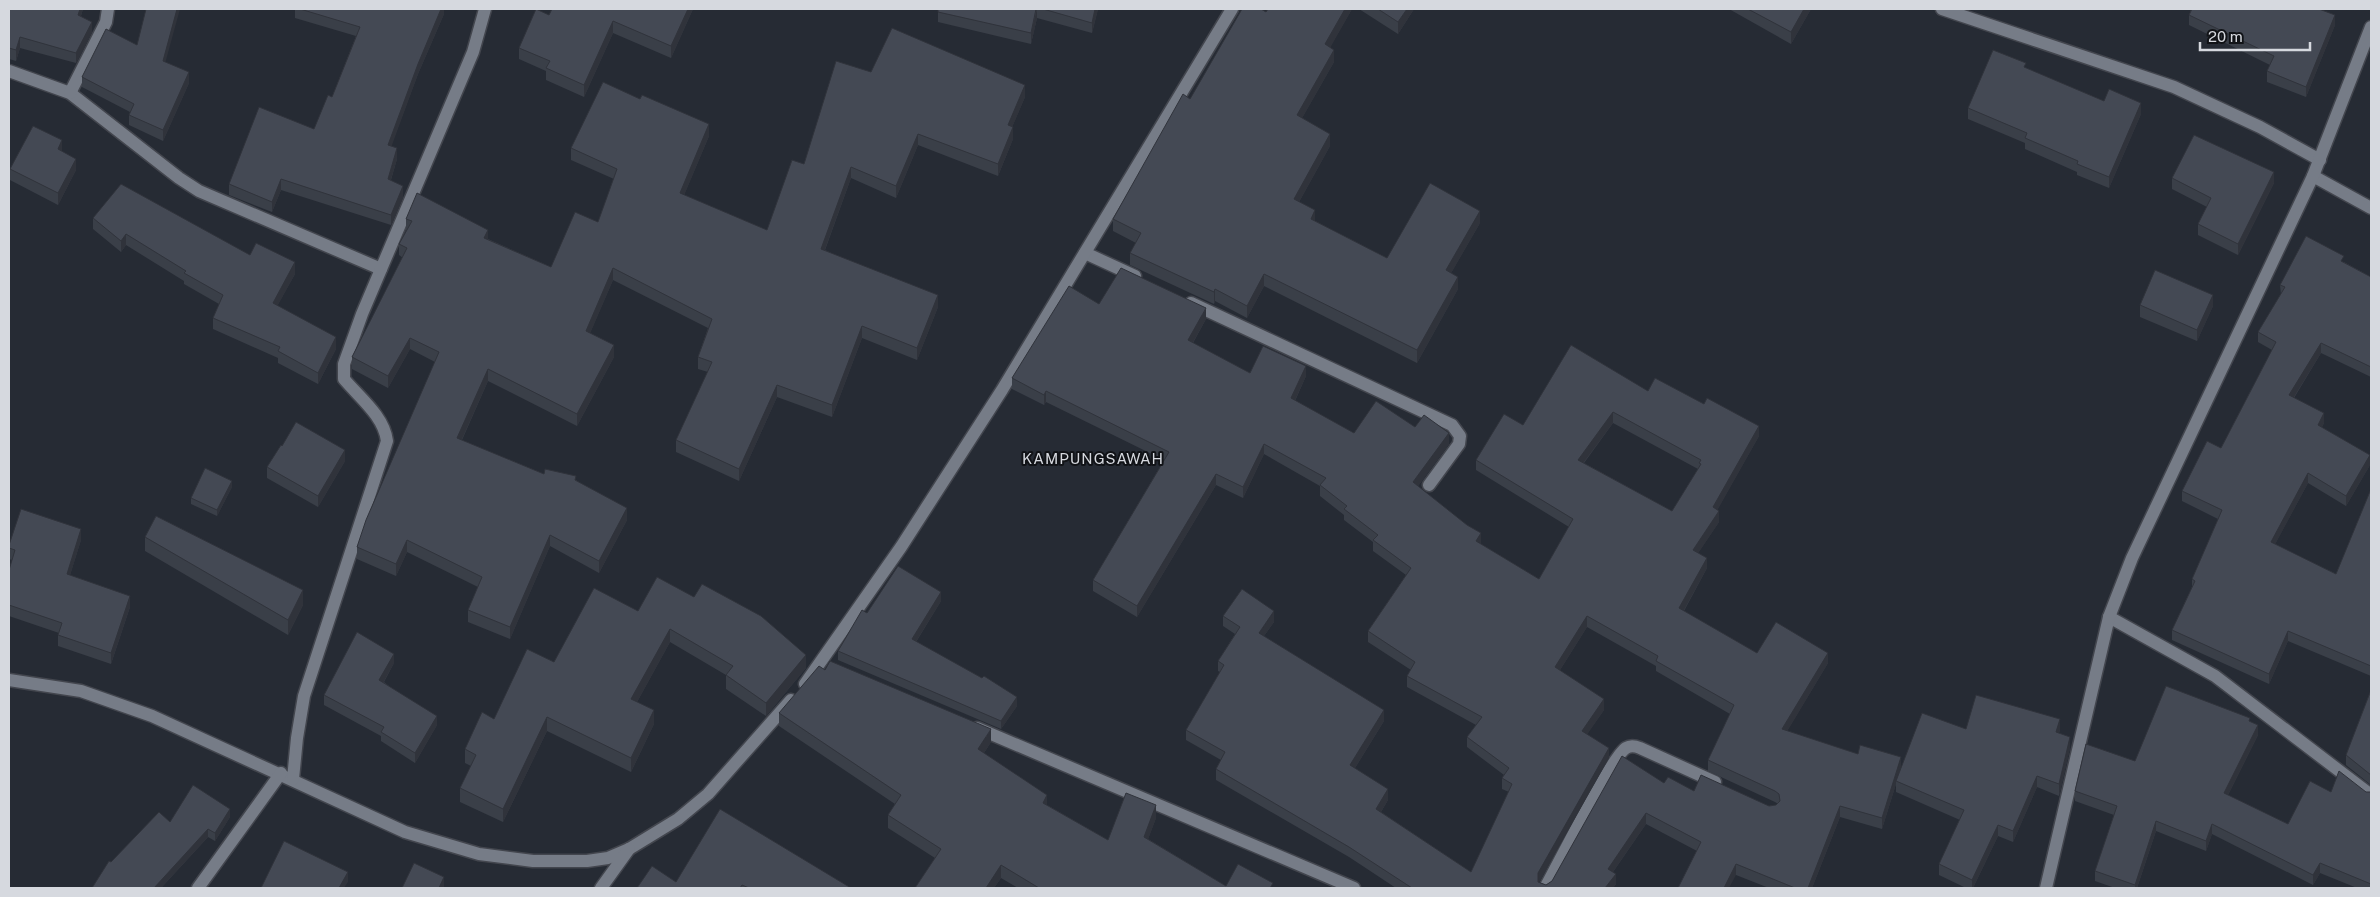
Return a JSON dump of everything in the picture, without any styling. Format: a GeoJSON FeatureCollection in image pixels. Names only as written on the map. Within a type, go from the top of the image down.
{"type":"FeatureCollection","features":[{"type":"Feature","properties":{"kind":"street"},"geometry":{"type":"LineString","coordinates":[[70,93],[106,22],[108,9]]}},
{"type":"Feature","properties":{"kind":"street"},"geometry":{"type":"LineString","coordinates":[[293,779],[304,696],[387,441],[386,431],[381,421],[344,379],[344,364],[380,269],[473,52],[486,9]]}},
{"type":"Feature","properties":{"kind":"street"},"geometry":{"type":"LineString","coordinates":[[9,680],[81,690],[152,716],[281,773],[405,832],[479,854],[533,861],[587,861],[608,858],[629,849],[678,819],[708,794],[826,663],[1002,390],[1232,9]]}},
{"type":"Feature","properties":{"kind":"street"},"geometry":{"type":"LineString","coordinates":[[1942,9],[2174,87],[2260,127],[2320,160]]}},
{"type":"Feature","properties":{"kind":"street"},"geometry":{"type":"LineString","coordinates":[[2046,888],[2109,617],[2132,558],[2313,176],[2371,27]]}},
{"type":"Feature","properties":{"kind":"street"},"geometry":{"type":"LineString","coordinates":[[9,71],[70,93],[179,178],[199,191],[380,269]]}},
{"type":"Feature","properties":{"kind":"street"},"geometry":{"type":"LineString","coordinates":[[2313,176],[2371,208]]}},
{"type":"Feature","properties":{"kind":"street"},"geometry":{"type":"LineString","coordinates":[[1085,253],[1148,282]]}},
{"type":"Feature","properties":{"kind":"street"},"geometry":{"type":"LineString","coordinates":[[1184,299],[1452,426],[1460,436],[1459,444],[1429,485]]}},
{"type":"Feature","properties":{"kind":"street"},"geometry":{"type":"LineString","coordinates":[[2109,617],[2215,676],[2371,795]]}},
{"type":"Feature","properties":{"kind":"street"},"geometry":{"type":"LineString","coordinates":[[968,724],[1354,888]]}},
{"type":"Feature","properties":{"kind":"street"},"geometry":{"type":"LineString","coordinates":[[1545,888],[1604,781],[1624,749],[1633,746],[1640,748],[1728,788]]}},
{"type":"Feature","properties":{"kind":"street"},"geometry":{"type":"LineString","coordinates":[[198,888],[281,773]]}},
{"type":"Feature","properties":{"kind":"street"},"geometry":{"type":"LineString","coordinates":[[601,888],[629,849]]}},
{"type":"Feature","properties":{"kind":"building"},"geometry":{"type":"Polygon","coordinates":[[[9,9],[80,9],[78,15],[92,22],[76,53],[20,37],[16,50],[9,48],[9,9]]]}},
{"type":"Feature","properties":{"kind":"building"},"geometry":{"type":"Polygon","coordinates":[[[146,9],[177,9],[163,61],[189,72],[163,130],[129,115],[134,104],[82,77],[106,29],[137,45],[146,9]]]}},
{"type":"Feature","properties":{"kind":"building"},"geometry":{"type":"Polygon","coordinates":[[[300,9],[441,9],[388,145],[397,148],[388,179],[403,186],[391,215],[281,179],[272,202],[229,184],[259,107],[314,129],[328,95],[332,97],[360,27],[300,9]]]}},
{"type":"Feature","properties":{"kind":"building"},"geometry":{"type":"Polygon","coordinates":[[[536,9],[549,15],[552,9],[688,9],[671,46],[613,21],[584,85],[546,68],[550,61],[519,48],[536,9]]]}},
{"type":"Feature","properties":{"kind":"building"},"geometry":{"type":"Polygon","coordinates":[[[938,9],[1036,9],[1031,33],[938,12],[938,9]]]}},
{"type":"Feature","properties":{"kind":"building"},"geometry":{"type":"Polygon","coordinates":[[[1043,9],[1095,9],[1092,23],[1043,9]]]}},
{"type":"Feature","properties":{"kind":"building"},"geometry":{"type":"Polygon","coordinates":[[[1242,9],[1261,9],[1266,12],[1268,9],[1345,9],[1325,44],[1334,50],[1297,115],[1330,134],[1294,199],[1315,210],[1311,219],[1387,258],[1430,183],[1480,211],[1446,270],[1458,277],[1417,350],[1264,274],[1247,306],[1215,289],[1214,292],[1130,253],[1141,233],[1113,219],[1183,94],[1190,99],[1242,9]]]}},
{"type":"Feature","properties":{"kind":"building"},"geometry":{"type":"Polygon","coordinates":[[[1378,9],[1407,9],[1398,22],[1378,9]]]}},
{"type":"Feature","properties":{"kind":"building"},"geometry":{"type":"Polygon","coordinates":[[[1748,9],[1804,9],[1791,32],[1748,9]]]}},
{"type":"Feature","properties":{"kind":"building"},"geometry":{"type":"Polygon","coordinates":[[[2192,9],[2319,9],[2335,15],[2306,87],[2267,71],[2274,56],[2189,15],[2192,9]]]}},
{"type":"Feature","properties":{"kind":"building"},"geometry":{"type":"Polygon","coordinates":[[[892,28],[1025,85],[1008,125],[1013,127],[998,164],[918,134],[896,186],[851,167],[821,249],[938,295],[917,348],[862,326],[832,405],[777,385],[739,469],[676,440],[712,362],[698,357],[712,319],[613,268],[586,331],[614,345],[577,414],[488,369],[457,438],[544,474],[545,469],[576,476],[575,480],[627,508],[599,561],[550,535],[510,627],[468,610],[482,577],[407,540],[396,564],[357,547],[366,520],[439,352],[410,338],[388,376],[352,357],[407,248],[399,244],[412,221],[406,219],[417,193],[488,230],[484,238],[551,267],[575,212],[598,222],[617,169],[571,148],[603,82],[640,99],[642,95],[709,124],[680,193],[767,230],[792,160],[804,164],[836,61],[871,72],[892,28]]]}},
{"type":"Feature","properties":{"kind":"building"},"geometry":{"type":"Polygon","coordinates":[[[1993,50],[2026,63],[2024,67],[2104,101],[2109,89],[2141,103],[2109,177],[2077,164],[2078,161],[2025,138],[2027,133],[1968,108],[1993,50]]]}},
{"type":"Feature","properties":{"kind":"building"},"geometry":{"type":"Polygon","coordinates":[[[33,126],[62,140],[58,149],[76,159],[58,193],[10,169],[33,126]]]}},
{"type":"Feature","properties":{"kind":"building"},"geometry":{"type":"Polygon","coordinates":[[[2194,135],[2274,172],[2238,244],[2198,224],[2211,198],[2172,178],[2194,135]]]}},
{"type":"Feature","properties":{"kind":"building"},"geometry":{"type":"Polygon","coordinates":[[[121,184],[250,255],[256,243],[295,262],[273,303],[336,337],[318,373],[278,351],[280,347],[213,318],[223,295],[184,273],[186,271],[126,234],[121,241],[93,218],[121,184]]]}},
{"type":"Feature","properties":{"kind":"building"},"geometry":{"type":"Polygon","coordinates":[[[2306,236],[2344,256],[2341,261],[2371,277],[2371,367],[2321,343],[2289,395],[2324,413],[2318,425],[2370,455],[2346,496],[2308,473],[2271,542],[2336,574],[2371,489],[2371,666],[2288,631],[2269,674],[2172,630],[2195,581],[2192,579],[2222,510],[2182,491],[2207,441],[2221,448],[2276,342],[2258,332],[2285,287],[2280,285],[2306,236]]]}},
{"type":"Feature","properties":{"kind":"building"},"geometry":{"type":"Polygon","coordinates":[[[1121,268],[1206,308],[1188,340],[1250,373],[1263,346],[1306,366],[1291,398],[1354,433],[1376,401],[1415,427],[1424,415],[1449,433],[1413,482],[1467,525],[1481,533],[1476,541],[1539,579],[1573,519],[1476,460],[1504,414],[1523,425],[1571,345],[1648,391],[1655,378],[1704,404],[1707,398],[1759,426],[1713,507],[1719,511],[1693,550],[1707,558],[1679,608],[1757,653],[1776,622],[1828,653],[1782,729],[1858,754],[1860,745],[1901,757],[1882,818],[1840,806],[1808,888],[1795,888],[1736,864],[1724,888],[1678,888],[1701,842],[1646,813],[1608,869],[1616,874],[1605,888],[1412,888],[1349,847],[1216,769],[1225,752],[1186,730],[1224,665],[1218,661],[1240,627],[1223,616],[1242,589],[1274,611],[1259,633],[1384,710],[1350,765],[1388,789],[1376,809],[1471,872],[1512,784],[1502,778],[1509,768],[1467,737],[1482,717],[1407,676],[1415,662],[1368,631],[1411,568],[1373,540],[1378,535],[1344,509],[1347,506],[1320,485],[1326,478],[1264,444],[1243,487],[1216,474],[1137,606],[1093,580],[1169,452],[1046,391],[1044,395],[1012,378],[1069,286],[1099,304],[1121,268]],[[1613,412],[1578,460],[1672,511],[1701,464],[1699,463],[1701,460],[1613,412]],[[1587,616],[1555,667],[1604,699],[1582,731],[1609,748],[1538,873],[1538,882],[1546,885],[1552,881],[1622,756],[1664,783],[1668,777],[1694,791],[1701,775],[1769,806],[1776,805],[1780,801],[1779,794],[1775,791],[1708,760],[1734,705],[1656,661],[1658,656],[1587,616]]]}},
{"type":"Feature","properties":{"kind":"building"},"geometry":{"type":"Polygon","coordinates":[[[2155,270],[2213,295],[2197,330],[2140,305],[2155,270]]]}},
{"type":"Feature","properties":{"kind":"building"},"geometry":{"type":"Polygon","coordinates":[[[296,422],[345,450],[318,496],[267,467],[296,422]]]}},
{"type":"Feature","properties":{"kind":"building"},"geometry":{"type":"Polygon","coordinates":[[[205,468],[232,481],[217,510],[191,498],[205,468]]]}},
{"type":"Feature","properties":{"kind":"building"},"geometry":{"type":"Polygon","coordinates":[[[21,509],[81,529],[67,574],[130,596],[111,653],[58,635],[62,623],[9,605],[9,570],[15,550],[9,548],[9,545],[21,509]]]}},
{"type":"Feature","properties":{"kind":"building"},"geometry":{"type":"Polygon","coordinates":[[[156,516],[303,590],[288,620],[145,537],[156,516]]]}},
{"type":"Feature","properties":{"kind":"building"},"geometry":{"type":"Polygon","coordinates":[[[898,566],[941,592],[912,639],[982,678],[984,676],[1017,697],[1001,721],[838,651],[862,610],[867,613],[898,566]]]}},
{"type":"Feature","properties":{"kind":"building"},"geometry":{"type":"Polygon","coordinates":[[[657,577],[694,597],[702,584],[761,616],[806,655],[766,703],[726,675],[733,666],[670,629],[631,699],[654,710],[631,758],[547,717],[503,809],[460,788],[476,755],[465,749],[482,712],[494,719],[527,649],[554,662],[594,588],[638,611],[657,577]]]}},
{"type":"Feature","properties":{"kind":"building"},"geometry":{"type":"Polygon","coordinates":[[[357,632],[394,654],[379,680],[437,716],[415,753],[381,732],[384,727],[324,695],[357,632]]]}},
{"type":"Feature","properties":{"kind":"building"},"geometry":{"type":"Polygon","coordinates":[[[830,661],[991,729],[978,749],[1047,795],[1043,803],[1108,840],[1126,793],[1156,805],[1144,837],[1226,886],[1238,864],[1273,883],[1270,888],[1039,888],[1001,865],[986,888],[915,888],[941,849],[888,815],[901,795],[779,713],[819,666],[825,670],[830,661]]]}},
{"type":"Feature","properties":{"kind":"building"},"geometry":{"type":"Polygon","coordinates":[[[2166,686],[2250,718],[2249,721],[2258,725],[2224,793],[2288,824],[2310,781],[2331,792],[2339,771],[2366,792],[2371,792],[2371,884],[2320,863],[2313,875],[2212,824],[2206,841],[2156,821],[2135,885],[2095,871],[2117,806],[2075,791],[2086,744],[2135,761],[2166,686]]]}},
{"type":"Feature","properties":{"kind":"building"},"geometry":{"type":"Polygon","coordinates":[[[2371,690],[2371,775],[2346,755],[2371,690]]]}},
{"type":"Feature","properties":{"kind":"building"},"geometry":{"type":"Polygon","coordinates":[[[1976,695],[2060,719],[2056,732],[2070,737],[2059,784],[2037,776],[2013,831],[1998,825],[1972,880],[1939,864],[1964,810],[1896,781],[1922,713],[1966,729],[1976,695]]]}},
{"type":"Feature","properties":{"kind":"building"},"geometry":{"type":"Polygon","coordinates":[[[193,785],[230,809],[215,833],[208,829],[154,888],[92,888],[109,861],[111,862],[159,812],[170,822],[193,785]]]}},
{"type":"Feature","properties":{"kind":"building"},"geometry":{"type":"Polygon","coordinates":[[[720,809],[851,888],[749,888],[742,885],[740,888],[637,888],[652,866],[676,882],[720,809]]]}},
{"type":"Feature","properties":{"kind":"building"},"geometry":{"type":"Polygon","coordinates":[[[284,841],[348,872],[339,888],[261,888],[284,841]]]}},
{"type":"Feature","properties":{"kind":"building"},"geometry":{"type":"Polygon","coordinates":[[[414,863],[444,877],[439,888],[402,888],[414,863]]]}},
{"type":"Feature","properties":{"kind":"district","name":"KAMPUNGSAWAH"},"geometry":{"type":"Point","coordinates":[1093,458]}}]}
